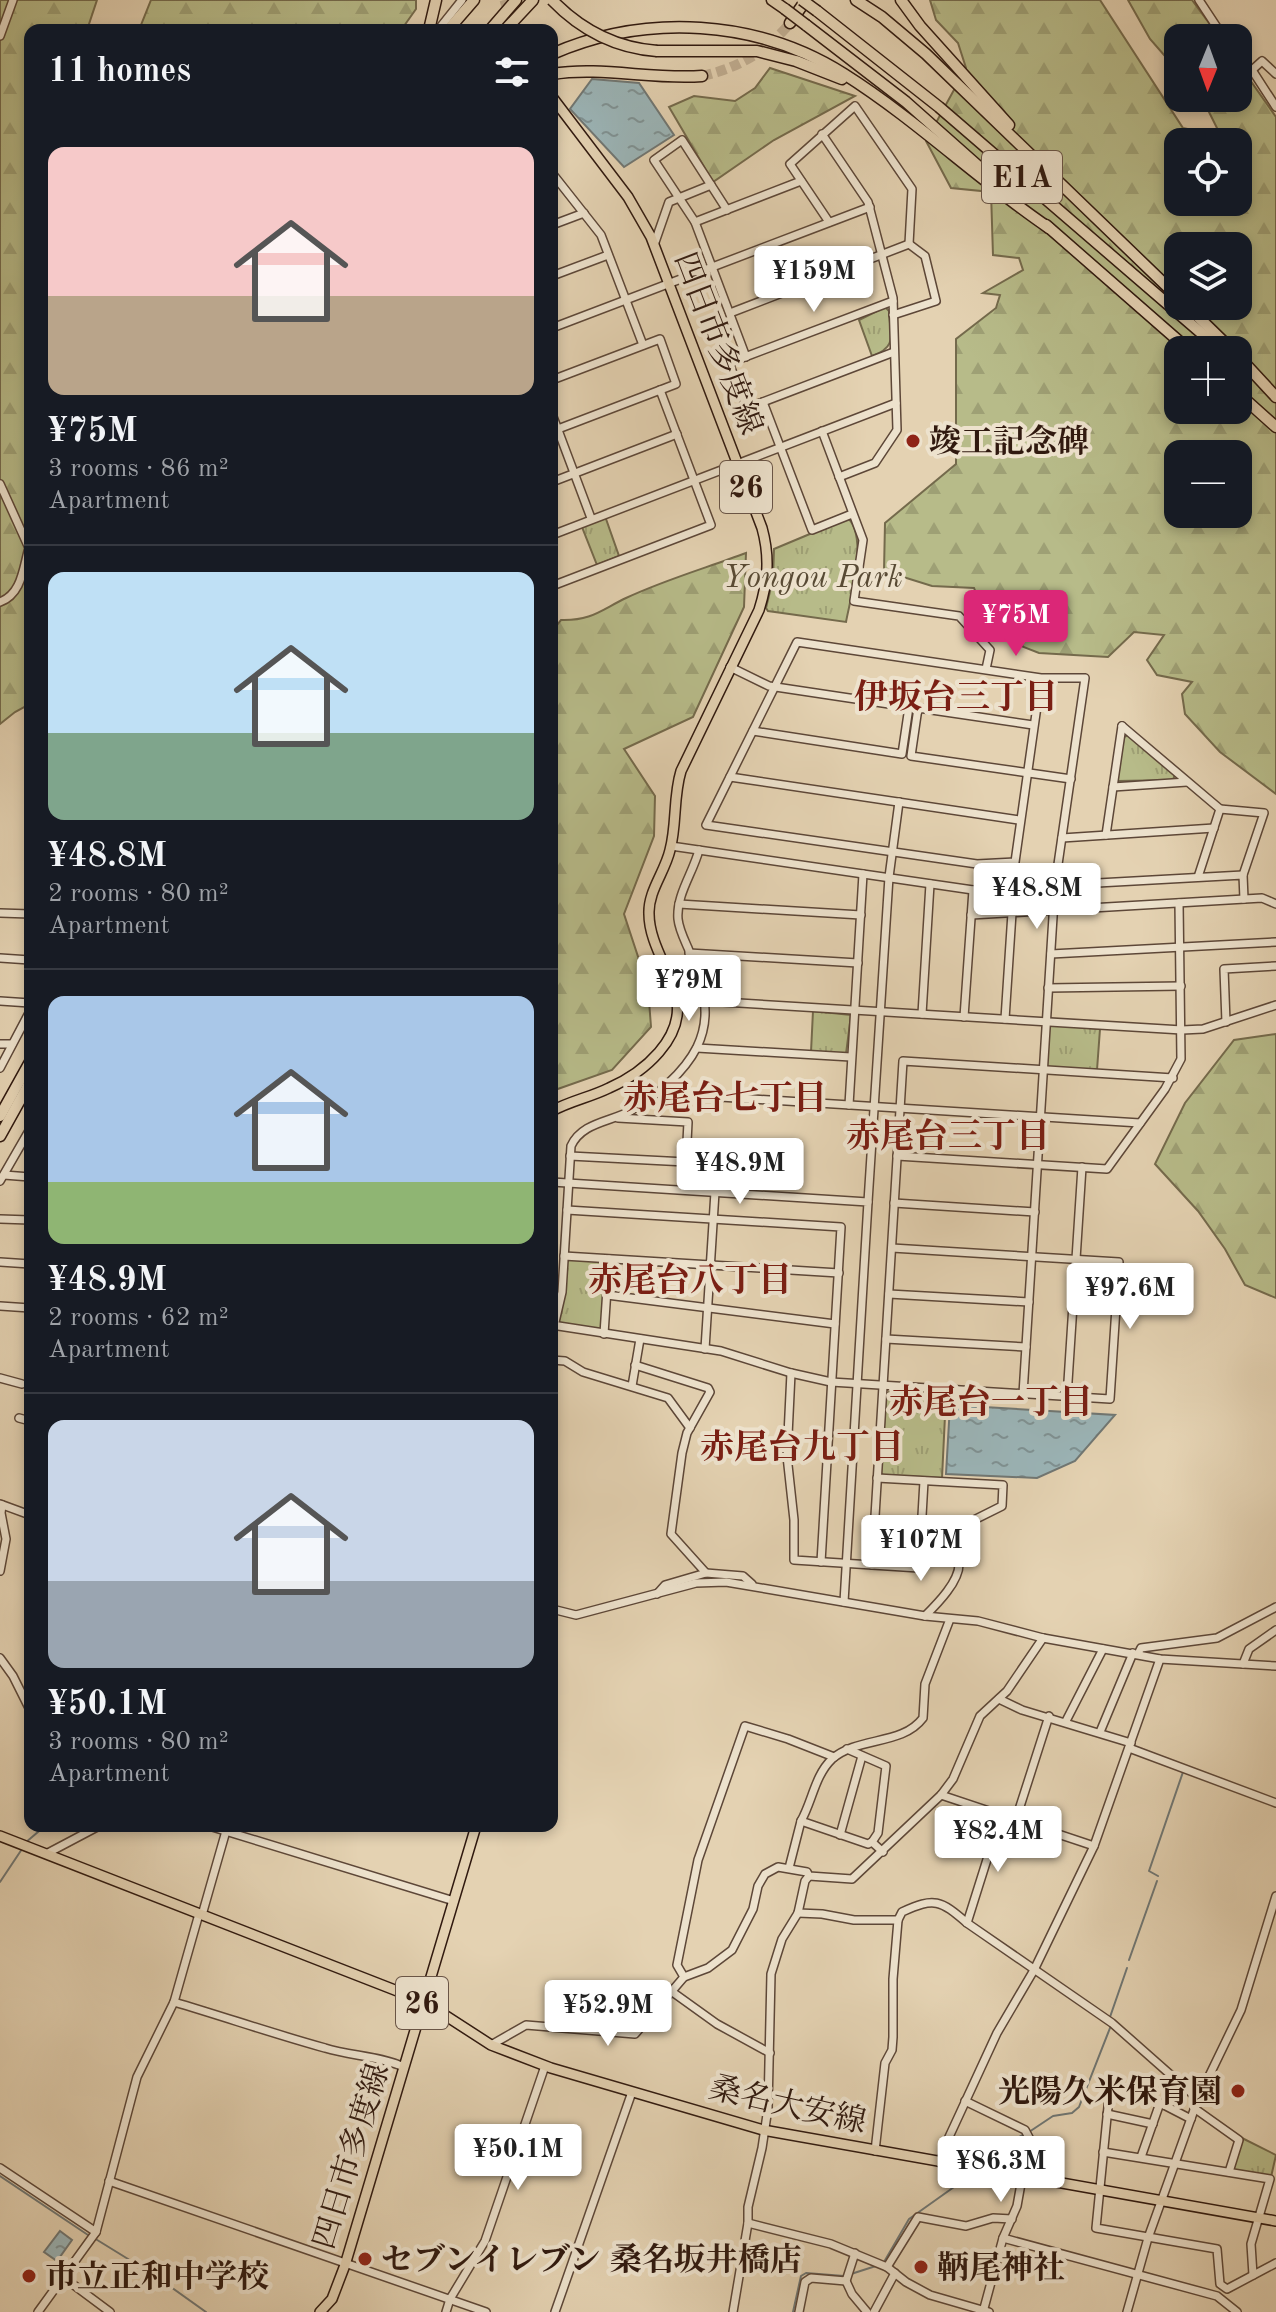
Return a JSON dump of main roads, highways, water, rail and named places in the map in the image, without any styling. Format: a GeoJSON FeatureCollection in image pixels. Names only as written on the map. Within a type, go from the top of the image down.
{"type":"FeatureCollection","features":[{"type":"Feature","properties":{"kind":"highway"},"geometry":{"type":"LineString","coordinates":[[430,24],[436,0]]}},
{"type":"Feature","properties":{"kind":"highway"},"geometry":{"type":"LineString","coordinates":[[453,24],[474,0]]}},
{"type":"Feature","properties":{"kind":"highway"},"geometry":{"type":"LineString","coordinates":[[495,24],[516,0]]}},
{"type":"Feature","properties":{"kind":"highway"},"geometry":{"type":"LineString","coordinates":[[511,24],[533,0]]}},
{"type":"Feature","properties":{"kind":"highway"},"geometry":{"type":"LineString","coordinates":[[552,0],[575,22],[605,39],[635,48],[657,51],[757,51],[823,71],[876,97]]}},
{"type":"Feature","properties":{"kind":"highway","name":"E1A"},"geometry":{"type":"LineString","coordinates":[[772,0],[906,102],[1173,336]]}},
{"type":"Feature","properties":{"kind":"highway"},"geometry":{"type":"LineString","coordinates":[[790,23],[804,0]]}},
{"type":"Feature","properties":{"kind":"highway","name":"E1A"},"geometry":{"type":"LineString","coordinates":[[804,0],[939,107],[1205,336]]}},
{"type":"Feature","properties":{"kind":"highway"},"geometry":{"type":"LineString","coordinates":[[856,0],[882,17],[926,54],[1164,283]]}},
{"type":"Feature","properties":{"kind":"highway"},"geometry":{"type":"LineString","coordinates":[[901,0],[920,26],[1081,203]]}},
{"type":"Feature","properties":{"kind":"highway"},"geometry":{"type":"LineString","coordinates":[[558,52],[607,35],[673,27],[746,34],[776,43],[845,74],[990,187],[1049,228]]}},
{"type":"Feature","properties":{"kind":"highway"},"geometry":{"type":"LineString","coordinates":[[558,73],[586,71],[702,76]]}},
{"type":"Feature","properties":{"kind":"highway"},"geometry":{"type":"LineString","coordinates":[[1201,320],[1218,336]]}},
{"type":"Feature","properties":{"kind":"highway"},"geometry":{"type":"LineString","coordinates":[[1252,371],[1276,398]]}},
{"type":"Feature","properties":{"kind":"highway"},"geometry":{"type":"LineString","coordinates":[[1252,377],[1276,398]]}},
{"type":"Feature","properties":{"kind":"highway"},"geometry":{"type":"LineString","coordinates":[[1252,406],[1276,427]]}},
{"type":"Feature","properties":{"kind":"highway"},"geometry":{"type":"LineString","coordinates":[[0,1116],[24,1073]]}},
{"type":"Feature","properties":{"kind":"highway"},"geometry":{"type":"LineString","coordinates":[[0,1136],[24,1093]]}},
{"type":"Feature","properties":{"kind":"main road","name":"四日市多度線"},"geometry":{"type":"LineString","coordinates":[[558,105],[628,197],[654,245],[762,528],[768,571],[759,610],[678,780],[671,846],[654,889],[649,914],[651,930],[677,1000],[673,1032],[651,1060],[625,1080],[558,1108]]}},
{"type":"Feature","properties":{"kind":"main road","name":"四日市多度線"},"geometry":{"type":"LineString","coordinates":[[320,2312],[332,2299],[345,2265],[474,1832]]}},
{"type":"Feature","properties":{"kind":"main road","name":"桑名大安線"},"geometry":{"type":"LineString","coordinates":[[0,1836],[423,2001],[491,2045],[545,2066],[763,2130],[1276,2221]]}},
{"type":"Feature","properties":{"kind":"water"},"geometry":{"type":"Polygon","coordinates":[[[592,79],[639,83],[674,135],[624,167],[570,109],[592,79]]]}},
{"type":"Feature","properties":{"kind":"water"},"geometry":{"type":"Polygon","coordinates":[[[950,1405],[1115,1415],[1075,1461],[1037,1478],[946,1474],[950,1405]]]}},
{"type":"Feature","properties":{"kind":"water"},"geometry":{"type":"Polygon","coordinates":[[[60,2231],[72,2240],[57,2261],[44,2252],[60,2231]]]}},
{"type":"Feature","properties":{"kind":"waterway"},"geometry":{"type":"LineString","coordinates":[[1158,1876],[1149,1871],[1183,1772]]}},
{"type":"Feature","properties":{"kind":"waterway"},"geometry":{"type":"LineString","coordinates":[[25,1843],[38,1832]]}},
{"type":"Feature","properties":{"kind":"waterway"},"geometry":{"type":"LineString","coordinates":[[0,1882],[22,1849]]}},
{"type":"Feature","properties":{"kind":"waterway"},"geometry":{"type":"LineString","coordinates":[[1129,1960],[1157,1881]]}},
{"type":"Feature","properties":{"kind":"waterway"},"geometry":{"type":"LineString","coordinates":[[1110,2017],[1127,1968]]}},
{"type":"Feature","properties":{"kind":"waterway"},"geometry":{"type":"LineString","coordinates":[[1029,2132],[1053,2116],[1072,2113],[1079,2107],[1110,2028]]}},
{"type":"Feature","properties":{"kind":"waterway"},"geometry":{"type":"LineString","coordinates":[[970,2162],[1023,2135]]}},
{"type":"Feature","properties":{"kind":"waterway"},"geometry":{"type":"LineString","coordinates":[[884,2262],[909,2219],[954,2187],[964,2172]]}},
{"type":"Feature","properties":{"kind":"waterway"},"geometry":{"type":"LineString","coordinates":[[0,2176],[88,2235]]}},
{"type":"Feature","properties":{"kind":"waterway"},"geometry":{"type":"LineString","coordinates":[[94,2238],[206,2312]]}},
{"type":"Feature","properties":{"kind":"waterway"},"geometry":{"type":"LineString","coordinates":[[851,2274],[879,2265]]}},
{"type":"Feature","properties":{"kind":"waterway"},"geometry":{"type":"LineString","coordinates":[[793,2312],[801,2276],[806,2273],[844,2276]]}},
{"type":"Feature","properties":{"kind":"tunnel"},"geometry":{"type":"LineString","coordinates":[[504,0],[511,24]]}},
{"type":"Feature","properties":{"kind":"tunnel"},"geometry":{"type":"LineString","coordinates":[[702,76],[750,57],[790,23]]}},
{"type":"Feature","properties":{"kind":"place","name":"竣工記念碑"},"geometry":{"type":"Point","coordinates":[913,441]}},
{"type":"Feature","properties":{"kind":"place","name":"光陽久米保育園"},"geometry":{"type":"Point","coordinates":[1238,2091]}},
{"type":"Feature","properties":{"kind":"place","name":"セブンイレブン 桑名坂井橋店"},"geometry":{"type":"Point","coordinates":[365,2259]}},
{"type":"Feature","properties":{"kind":"place","name":"鞆尾神社"},"geometry":{"type":"Point","coordinates":[921,2267]}},
{"type":"Feature","properties":{"kind":"place","name":"市立正和中学校"},"geometry":{"type":"Point","coordinates":[29,2276]}},
{"type":"Feature","properties":{"kind":"district","name":"伊坂台三丁目"},"geometry":{"type":"Point","coordinates":[956,696]}},
{"type":"Feature","properties":{"kind":"district","name":"赤尾台七丁目"},"geometry":{"type":"Point","coordinates":[725,1097]}},
{"type":"Feature","properties":{"kind":"district","name":"赤尾台三丁目"},"geometry":{"type":"Point","coordinates":[948,1135]}},
{"type":"Feature","properties":{"kind":"district","name":"赤尾台八丁目"},"geometry":{"type":"Point","coordinates":[690,1279]}},
{"type":"Feature","properties":{"kind":"district","name":"赤尾台一丁目"},"geometry":{"type":"Point","coordinates":[991,1401]}},
{"type":"Feature","properties":{"kind":"district","name":"赤尾台九丁目"},"geometry":{"type":"Point","coordinates":[802,1446]}},
{"type":"Feature","properties":{"kind":"park label","name":"Yongou Park"},"geometry":{"type":"Point","coordinates":[813,576]}}]}
